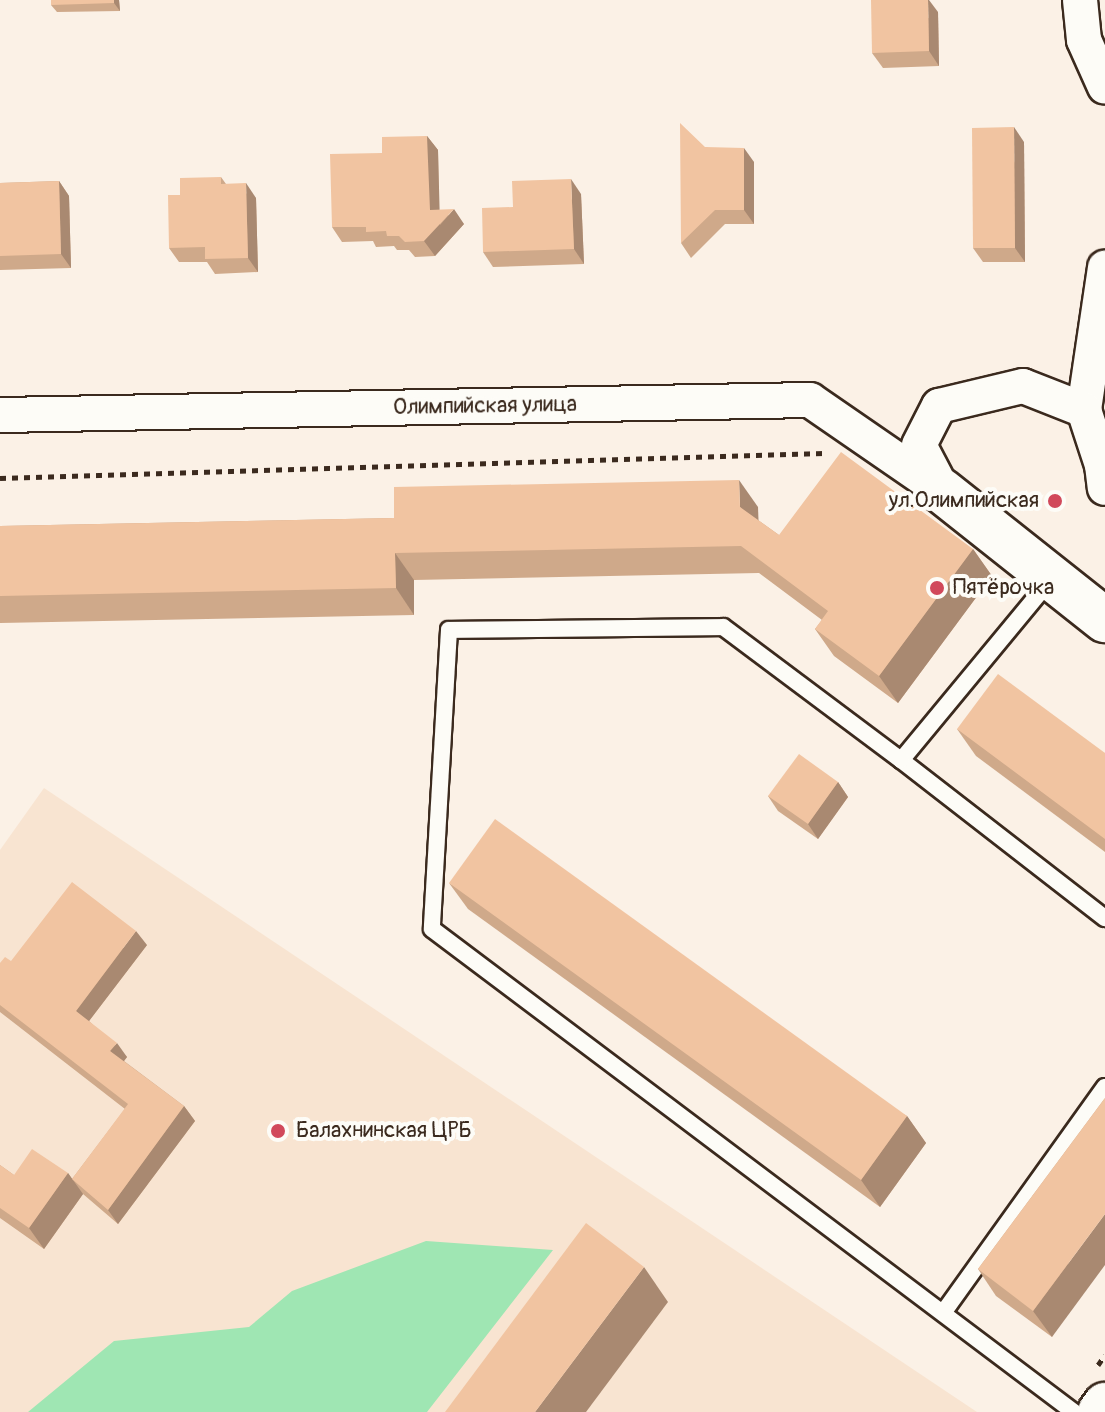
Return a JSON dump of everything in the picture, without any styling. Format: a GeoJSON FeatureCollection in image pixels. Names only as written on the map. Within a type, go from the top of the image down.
{"type":"FeatureCollection","features":[{"type":"Feature","properties":{"kind":"street"},"geometry":{"type":"LineString","coordinates":[[1080,0],[1084,40],[1105,87]]}},
{"type":"Feature","properties":{"kind":"street"},"geometry":{"type":"LineString","coordinates":[[1105,268],[1084,410],[1102,465],[1105,488]]}},
{"type":"Feature","properties":{"kind":"street","name":"Олимпийская улица"},"geometry":{"type":"LineString","coordinates":[[942,491],[919,445],[939,406],[1023,386],[1084,410]]}},
{"type":"Feature","properties":{"kind":"street","name":"Олимпийская улица"},"geometry":{"type":"LineString","coordinates":[[0,415],[810,400],[942,491],[1105,620]]}},
{"type":"Feature","properties":{"kind":"street"},"geometry":{"type":"LineString","coordinates":[[1100,1412],[1105,1405]]}},
{"type":"Feature","properties":{"kind":"lane"},"geometry":{"type":"LineString","coordinates":[[901,760],[1052,578]]}},
{"type":"Feature","properties":{"kind":"lane"},"geometry":{"type":"LineString","coordinates":[[1074,1412],[432,929],[449,630],[723,627],[1105,918]]}},
{"type":"Feature","properties":{"kind":"lane"},"geometry":{"type":"LineString","coordinates":[[943,1313],[1105,1087]]}},
{"type":"Feature","properties":{"kind":"path"},"geometry":{"type":"LineString","coordinates":[[0,478],[886,452]]}},
{"type":"Feature","properties":{"kind":"shaded area","name":"Балахнинская ЦРБ"},"geometry":{"type":"Polygon","coordinates":[[[44,788],[977,1412],[0,1412],[0,850],[44,788]]]}},
{"type":"Feature","properties":{"kind":"green space"},"geometry":{"type":"Polygon","coordinates":[[[426,1241],[553,1250],[427,1412],[28,1412],[114,1341],[249,1327],[292,1291],[426,1241]]]}},
{"type":"Feature","properties":{"kind":"building"},"geometry":{"type":"Polygon","coordinates":[[[51,0],[114,0],[114,3],[51,5],[51,0]]]}},
{"type":"Feature","properties":{"kind":"building"},"geometry":{"type":"Polygon","coordinates":[[[871,0],[928,0],[929,51],[872,53],[871,0]]]}},
{"type":"Feature","properties":{"kind":"building"},"geometry":{"type":"Polygon","coordinates":[[[680,123],[705,147],[744,148],[744,210],[715,210],[681,243],[680,123]]]}},
{"type":"Feature","properties":{"kind":"building"},"geometry":{"type":"Polygon","coordinates":[[[1014,127],[1015,248],[973,248],[972,128],[1014,127]]]}},
{"type":"Feature","properties":{"kind":"building"},"geometry":{"type":"Polygon","coordinates":[[[427,136],[430,210],[454,209],[424,241],[405,242],[399,236],[387,236],[386,231],[366,232],[366,227],[332,227],[330,154],[382,153],[382,137],[427,136]]]}},
{"type":"Feature","properties":{"kind":"building"},"geometry":{"type":"Polygon","coordinates":[[[221,177],[221,184],[246,183],[248,258],[205,259],[205,247],[169,248],[168,195],[180,195],[180,178],[221,177]]]}},
{"type":"Feature","properties":{"kind":"building"},"geometry":{"type":"Polygon","coordinates":[[[571,179],[574,249],[483,252],[482,208],[513,207],[512,181],[571,179]]]}},
{"type":"Feature","properties":{"kind":"building"},"geometry":{"type":"Polygon","coordinates":[[[59,181],[61,254],[0,256],[0,183],[59,181]]]}},
{"type":"Feature","properties":{"kind":"building"},"geometry":{"type":"Polygon","coordinates":[[[841,452],[973,549],[879,676],[815,629],[828,611],[741,546],[395,553],[396,588],[0,596],[0,526],[394,518],[394,487],[739,480],[740,507],[779,535],[841,452]]]}},
{"type":"Feature","properties":{"kind":"building"},"geometry":{"type":"Polygon","coordinates":[[[998,674],[1105,753],[1105,839],[957,729],[998,674]]]}},
{"type":"Feature","properties":{"kind":"building"},"geometry":{"type":"Polygon","coordinates":[[[799,754],[838,782],[808,824],[768,796],[799,754]]]}},
{"type":"Feature","properties":{"kind":"building"},"geometry":{"type":"Polygon","coordinates":[[[495,819],[907,1116],[861,1180],[449,883],[495,819]]]}},
{"type":"Feature","properties":{"kind":"building"},"geometry":{"type":"Polygon","coordinates":[[[72,882],[136,931],[76,1011],[117,1043],[110,1051],[184,1106],[108,1210],[72,1179],[128,1104],[0,1005],[0,963],[5,957],[11,961],[72,882]]]}},
{"type":"Feature","properties":{"kind":"building"},"geometry":{"type":"Polygon","coordinates":[[[1105,1098],[1105,1214],[1033,1311],[978,1269],[1105,1098]]]}},
{"type":"Feature","properties":{"kind":"building"},"geometry":{"type":"Polygon","coordinates":[[[32,1149],[68,1173],[29,1228],[0,1208],[0,1165],[14,1175],[32,1149]]]}},
{"type":"Feature","properties":{"kind":"building"},"geometry":{"type":"Polygon","coordinates":[[[586,1223],[644,1267],[535,1412],[445,1412],[586,1223]]]}},
{"type":"Feature","properties":{"kind":"place","name":"ул.Олимпийская"},"geometry":{"type":"Point","coordinates":[1055,501]}},
{"type":"Feature","properties":{"kind":"place","name":"Пятёрочка"},"geometry":{"type":"Point","coordinates":[937,588]}},
{"type":"Feature","properties":{"kind":"place","name":"Балахнинская ЦРБ"},"geometry":{"type":"Point","coordinates":[278,1131]}}]}
